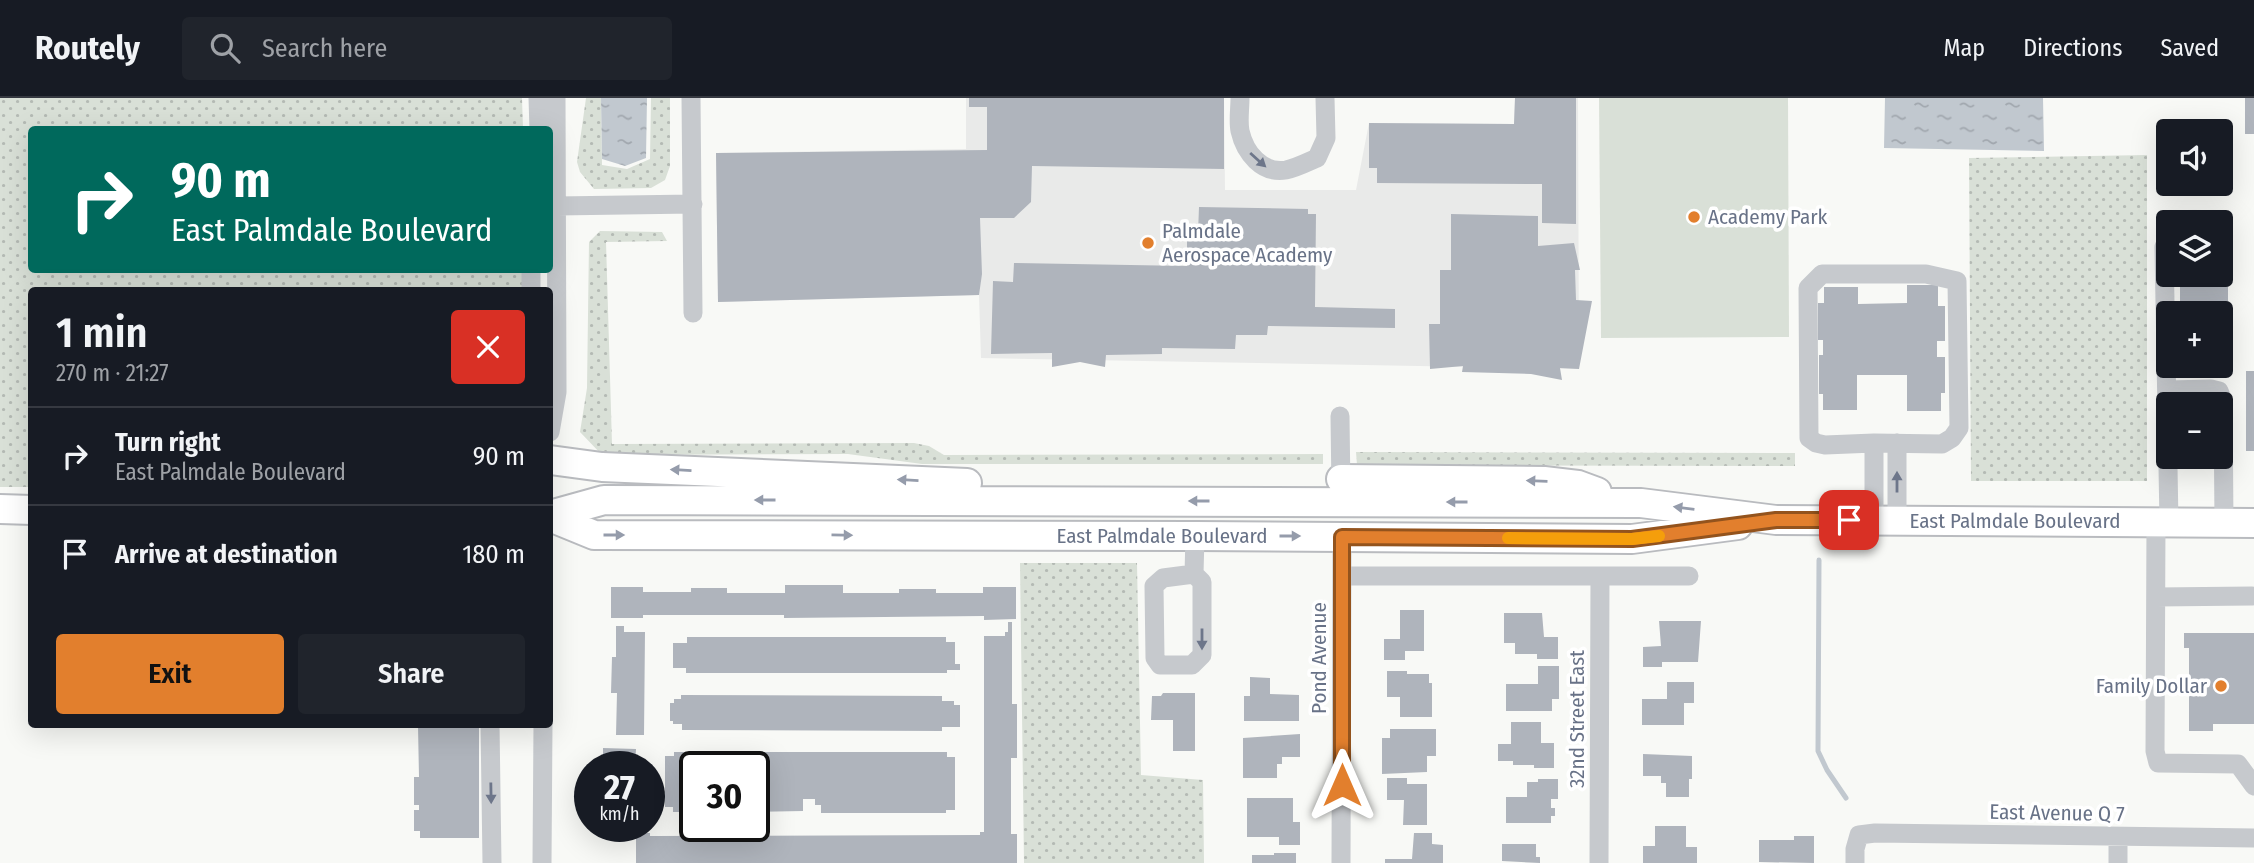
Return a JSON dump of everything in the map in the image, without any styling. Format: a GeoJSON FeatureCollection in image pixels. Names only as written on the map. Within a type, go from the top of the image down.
{"type":"FeatureCollection","features":[{"type":"Feature","properties":{"kind":"highway"},"geometry":{"type":"LineString","coordinates":[[553,460],[602,467],[975,483],[1022,501]]}},
{"type":"Feature","properties":{"kind":"highway","name":"East Palmdale Boulevard"},"geometry":{"type":"LineString","coordinates":[[553,515],[604,500],[1022,501],[1341,491],[1641,503],[1776,520],[2254,523]]}},
{"type":"Feature","properties":{"kind":"highway"},"geometry":{"type":"LineString","coordinates":[[0,509],[28,510]]}},
{"type":"Feature","properties":{"kind":"highway","name":"East Palmdale Boulevard"},"geometry":{"type":"LineString","coordinates":[[553,517],[594,535],[1632,539],[1776,520]]}},
{"type":"Feature","properties":{"kind":"street"},"geometry":{"type":"LineString","coordinates":[[527,126],[528,98]]}},
{"type":"Feature","properties":{"kind":"street"},"geometry":{"type":"LineString","coordinates":[[538,98],[539,126]]}},
{"type":"Feature","properties":{"kind":"street"},"geometry":{"type":"LineString","coordinates":[[553,415],[557,392],[553,205],[556,98]]}},
{"type":"Feature","properties":{"kind":"street"},"geometry":{"type":"LineString","coordinates":[[691,98],[693,313]]}},
{"type":"Feature","properties":{"kind":"street"},"geometry":{"type":"LineString","coordinates":[[1240,98],[1240,129],[1246,149],[1257,162],[1269,170],[1286,170],[1317,158],[1326,138],[1325,98]]}},
{"type":"Feature","properties":{"kind":"street"},"geometry":{"type":"LineString","coordinates":[[553,205],[693,204]]}},
{"type":"Feature","properties":{"kind":"street"},"geometry":{"type":"LineString","coordinates":[[1822,274],[1926,274],[1957,281],[1959,428],[1952,438],[1942,444],[1897,443],[1825,445],[1810,438],[1808,288],[1822,274]]}},
{"type":"Feature","properties":{"kind":"street"},"geometry":{"type":"LineString","coordinates":[[2165,287],[2167,390],[2163,522],[2156,597],[2155,751],[2158,763],[2238,764],[2254,786]]}},
{"type":"Feature","properties":{"kind":"street"},"geometry":{"type":"LineString","coordinates":[[2167,390],[2220,391],[2223,401],[2224,522]]}},
{"type":"Feature","properties":{"kind":"street"},"geometry":{"type":"LineString","coordinates":[[1340,416],[1341,491]]}},
{"type":"Feature","properties":{"kind":"street"},"geometry":{"type":"LineString","coordinates":[[1874,443],[1886,520]]}},
{"type":"Feature","properties":{"kind":"street"},"geometry":{"type":"LineString","coordinates":[[1886,520],[1897,443]]}},
{"type":"Feature","properties":{"kind":"street"},"geometry":{"type":"LineString","coordinates":[[1194,574],[1163,578],[1154,586],[1155,658],[1160,665],[1192,665],[1202,655],[1202,582],[1194,574],[1195,536]]}},
{"type":"Feature","properties":{"kind":"street","name":"Pond Avenue"},"geometry":{"type":"LineString","coordinates":[[1342,537],[1342,863]]}},
{"type":"Feature","properties":{"kind":"street"},"geometry":{"type":"LineString","coordinates":[[1342,576],[1689,576]]}},
{"type":"Feature","properties":{"kind":"street","name":"32nd Street East"},"geometry":{"type":"LineString","coordinates":[[1600,576],[1600,863]]}},
{"type":"Feature","properties":{"kind":"street"},"geometry":{"type":"LineString","coordinates":[[2156,597],[2252,596]]}},
{"type":"Feature","properties":{"kind":"street"},"geometry":{"type":"LineString","coordinates":[[490,728],[492,863]]}},
{"type":"Feature","properties":{"kind":"street"},"geometry":{"type":"LineString","coordinates":[[542,863],[543,728]]}},
{"type":"Feature","properties":{"kind":"street","name":"East Avenue Q 7"},"geometry":{"type":"LineString","coordinates":[[1855,863],[1859,835],[1875,832],[2254,838]]}},
{"type":"Feature","properties":{"kind":"street"},"geometry":{"type":"LineString","coordinates":[[2118,837],[2118,863]]}},
{"type":"Feature","properties":{"kind":"shaded area"},"geometry":{"type":"Polygon","coordinates":[[[0,98],[522,98],[523,126],[28,126],[28,273],[525,273],[525,287],[28,287],[28,487],[0,487],[0,98]]]}},
{"type":"Feature","properties":{"kind":"shaded area"},"geometry":{"type":"Polygon","coordinates":[[[586,98],[601,98],[602,165],[627,169],[650,159],[651,98],[670,98],[670,166],[665,180],[651,188],[594,189],[580,172],[577,162],[586,98]]]}},
{"type":"Feature","properties":{"kind":"shaded area","name":"Palmdale Aerospace Academy"},"geometry":{"type":"Polygon","coordinates":[[[966,98],[1224,98],[1225,190],[1356,190],[1369,123],[1514,124],[1515,98],[1578,98],[1579,369],[981,358],[979,295],[718,302],[716,153],[966,149],[966,98]]]}},
{"type":"Feature","properties":{"kind":"shaded area","name":"Academy Park"},"geometry":{"type":"Polygon","coordinates":[[[1599,98],[1788,98],[1789,337],[1601,338],[1599,98]]]}},
{"type":"Feature","properties":{"kind":"shaded area"},"geometry":{"type":"Polygon","coordinates":[[[2147,155],[2147,481],[1971,481],[1969,158],[2147,155]]]}},
{"type":"Feature","properties":{"kind":"shaded area"},"geometry":{"type":"Polygon","coordinates":[[[600,231],[662,232],[667,241],[606,242],[612,444],[914,443],[929,446],[944,455],[1323,454],[1323,464],[922,464],[848,454],[602,455],[580,432],[587,388],[589,242],[600,231]]]}},
{"type":"Feature","properties":{"kind":"shaded area"},"geometry":{"type":"Polygon","coordinates":[[[1356,452],[1795,453],[1795,466],[1357,465],[1356,452]]]}},
{"type":"Feature","properties":{"kind":"shaded area"},"geometry":{"type":"Polygon","coordinates":[[[1020,563],[1137,563],[1141,775],[1203,780],[1204,863],[1024,863],[1020,563]]]}},
{"type":"Feature","properties":{"kind":"water"},"geometry":{"type":"Polygon","coordinates":[[[601,98],[647,98],[646,158],[625,166],[602,159],[601,98]]]}},
{"type":"Feature","properties":{"kind":"water"},"geometry":{"type":"Polygon","coordinates":[[[1885,98],[2043,98],[2044,151],[1884,148],[1885,98]]]}},
{"type":"Feature","properties":{"kind":"building"},"geometry":{"type":"Polygon","coordinates":[[[969,98],[1224,98],[1224,169],[1032,166],[1031,202],[1014,218],[980,218],[982,274],[979,295],[718,302],[716,153],[987,150],[987,107],[969,107],[969,98]]]}},
{"type":"Feature","properties":{"kind":"building"},"geometry":{"type":"Polygon","coordinates":[[[1515,98],[1576,98],[1576,224],[1542,223],[1542,184],[1377,183],[1377,168],[1369,168],[1369,123],[1514,124],[1515,98]]]}},
{"type":"Feature","properties":{"kind":"building"},"geometry":{"type":"Polygon","coordinates":[[[2245,98],[2254,98],[2254,134],[2245,134],[2245,98]]]}},
{"type":"Feature","properties":{"kind":"building"},"geometry":{"type":"Polygon","coordinates":[[[1199,207],[1308,209],[1308,214],[1316,214],[1315,307],[1395,309],[1395,328],[1268,326],[1267,335],[1236,335],[1235,349],[1162,348],[1162,354],[1106,355],[1105,367],[1080,362],[1052,367],[1052,353],[991,354],[993,281],[1013,282],[1014,263],[1187,266],[1187,233],[1198,233],[1199,207]]]}},
{"type":"Feature","properties":{"kind":"building"},"geometry":{"type":"Polygon","coordinates":[[[1451,214],[1538,216],[1538,246],[1574,243],[1580,270],[1575,270],[1576,300],[1592,301],[1579,369],[1560,368],[1562,380],[1531,374],[1462,372],[1463,366],[1430,369],[1429,324],[1440,324],[1440,270],[1451,270],[1451,214]]]}},
{"type":"Feature","properties":{"kind":"building"},"geometry":{"type":"Polygon","coordinates":[[[1907,285],[1938,285],[1938,306],[1945,306],[1945,341],[1937,341],[1937,357],[1945,357],[1945,393],[1941,393],[1941,411],[1907,411],[1907,375],[1857,375],[1857,410],[1823,410],[1823,394],[1819,394],[1819,355],[1823,355],[1823,340],[1818,340],[1818,303],[1824,303],[1824,287],[1858,287],[1858,304],[1907,303],[1907,285]]]}},
{"type":"Feature","properties":{"kind":"building"},"geometry":{"type":"Polygon","coordinates":[[[2180,287],[2228,287],[2228,301],[2180,301],[2180,287]]]}},
{"type":"Feature","properties":{"kind":"building"},"geometry":{"type":"Polygon","coordinates":[[[2246,371],[2254,371],[2254,451],[2246,451],[2246,371]]]}},
{"type":"Feature","properties":{"kind":"building"},"geometry":{"type":"Polygon","coordinates":[[[785,585],[843,585],[843,593],[899,593],[899,589],[936,589],[936,593],[983,593],[983,587],[1016,587],[1016,619],[984,620],[984,616],[784,618],[784,615],[643,615],[643,618],[611,618],[611,587],[643,587],[643,592],[691,592],[691,588],[727,588],[727,593],[785,593],[785,585]]]}},
{"type":"Feature","properties":{"kind":"building"},"geometry":{"type":"Polygon","coordinates":[[[1400,610],[1424,610],[1424,651],[1405,651],[1405,660],[1384,660],[1384,639],[1400,639],[1400,610]]]}},
{"type":"Feature","properties":{"kind":"building"},"geometry":{"type":"Polygon","coordinates":[[[1504,613],[1542,613],[1544,637],[1558,637],[1558,659],[1537,659],[1537,654],[1515,654],[1515,643],[1504,643],[1504,613]]]}},
{"type":"Feature","properties":{"kind":"building"},"geometry":{"type":"Polygon","coordinates":[[[1659,621],[1701,621],[1698,662],[1662,662],[1662,667],[1643,667],[1643,647],[1661,646],[1659,621]]]}},
{"type":"Feature","properties":{"kind":"building"},"geometry":{"type":"Polygon","coordinates":[[[1008,622],[1012,622],[1012,704],[1017,704],[1017,758],[1011,758],[1011,834],[1017,834],[1017,863],[636,863],[636,842],[665,842],[665,836],[679,836],[679,842],[770,842],[770,836],[980,835],[980,832],[984,832],[984,636],[1005,636],[1005,632],[1008,632],[1008,622]]]}},
{"type":"Feature","properties":{"kind":"building"},"geometry":{"type":"Polygon","coordinates":[[[616,626],[624,626],[624,632],[645,632],[644,735],[616,735],[617,693],[611,693],[612,657],[616,657],[616,626]]]}},
{"type":"Feature","properties":{"kind":"building","name":"Family Dollar"},"geometry":{"type":"Polygon","coordinates":[[[2184,633],[2254,633],[2254,724],[2213,724],[2213,731],[2189,731],[2189,648],[2184,648],[2184,633]]]}},
{"type":"Feature","properties":{"kind":"building"},"geometry":{"type":"Polygon","coordinates":[[[687,637],[946,637],[946,642],[955,642],[955,664],[960,664],[960,670],[947,670],[947,673],[686,673],[686,668],[673,668],[673,643],[687,643],[687,637]]]}},
{"type":"Feature","properties":{"kind":"building"},"geometry":{"type":"Polygon","coordinates":[[[1538,666],[1559,666],[1559,699],[1552,699],[1552,711],[1506,711],[1506,684],[1538,684],[1538,666]]]}},
{"type":"Feature","properties":{"kind":"building"},"geometry":{"type":"Polygon","coordinates":[[[1387,671],[1429,674],[1429,683],[1432,683],[1432,717],[1400,717],[1400,697],[1387,697],[1387,671]]]}},
{"type":"Feature","properties":{"kind":"building"},"geometry":{"type":"Polygon","coordinates":[[[1250,677],[1270,678],[1270,694],[1299,695],[1299,721],[1244,721],[1244,696],[1250,696],[1250,677]]]}},
{"type":"Feature","properties":{"kind":"building"},"geometry":{"type":"Polygon","coordinates":[[[1667,682],[1694,682],[1694,703],[1684,703],[1684,725],[1642,725],[1642,699],[1667,699],[1667,682]]]}},
{"type":"Feature","properties":{"kind":"building"},"geometry":{"type":"Polygon","coordinates":[[[1163,693],[1195,693],[1195,751],[1173,751],[1173,720],[1151,720],[1152,696],[1161,696],[1163,693]]]}},
{"type":"Feature","properties":{"kind":"building"},"geometry":{"type":"Polygon","coordinates":[[[681,695],[942,696],[942,701],[954,701],[954,705],[960,705],[960,727],[942,727],[942,731],[682,730],[682,724],[673,724],[673,721],[670,721],[670,703],[674,703],[674,699],[681,699],[681,695]]]}},
{"type":"Feature","properties":{"kind":"building"},"geometry":{"type":"Polygon","coordinates":[[[1511,722],[1541,722],[1541,743],[1554,743],[1554,768],[1534,768],[1534,765],[1513,765],[1513,761],[1498,761],[1498,744],[1511,744],[1511,722]]]}},
{"type":"Feature","properties":{"kind":"building"},"geometry":{"type":"Polygon","coordinates":[[[418,728],[479,728],[479,838],[420,838],[420,831],[414,831],[414,810],[419,810],[419,805],[414,805],[414,777],[419,777],[418,728]]]}},
{"type":"Feature","properties":{"kind":"building"},"geometry":{"type":"Polygon","coordinates":[[[1390,729],[1436,729],[1436,756],[1427,756],[1427,772],[1382,774],[1382,738],[1390,738],[1390,729]]]}},
{"type":"Feature","properties":{"kind":"building"},"geometry":{"type":"Polygon","coordinates":[[[1300,734],[1300,757],[1282,757],[1282,764],[1277,764],[1277,778],[1243,778],[1243,738],[1300,734]]]}},
{"type":"Feature","properties":{"kind":"building"},"geometry":{"type":"Polygon","coordinates":[[[603,748],[636,749],[636,751],[603,751],[603,748]]]}},
{"type":"Feature","properties":{"kind":"building"},"geometry":{"type":"Polygon","coordinates":[[[674,752],[679,752],[679,812],[673,812],[673,807],[665,807],[665,756],[674,756],[674,752]]]}},
{"type":"Feature","properties":{"kind":"building"},"geometry":{"type":"Polygon","coordinates":[[[770,752],[947,752],[947,757],[955,757],[955,810],[946,810],[946,813],[821,813],[821,805],[815,805],[815,799],[803,799],[803,811],[770,812],[770,752]]]}},
{"type":"Feature","properties":{"kind":"building"},"geometry":{"type":"Polygon","coordinates":[[[1643,754],[1692,756],[1689,797],[1666,797],[1666,783],[1661,783],[1661,776],[1643,776],[1643,754]]]}},
{"type":"Feature","properties":{"kind":"building"},"geometry":{"type":"Polygon","coordinates":[[[1387,778],[1407,778],[1407,784],[1427,784],[1427,825],[1403,825],[1404,800],[1387,800],[1387,778]]]}},
{"type":"Feature","properties":{"kind":"building"},"geometry":{"type":"Polygon","coordinates":[[[1538,779],[1558,779],[1558,799],[1551,799],[1555,816],[1551,816],[1551,823],[1506,823],[1506,797],[1527,797],[1527,782],[1538,782],[1538,779]]]}},
{"type":"Feature","properties":{"kind":"building"},"geometry":{"type":"Polygon","coordinates":[[[1247,798],[1293,798],[1293,822],[1300,822],[1300,845],[1279,845],[1279,837],[1247,837],[1247,798]]]}},
{"type":"Feature","properties":{"kind":"building"},"geometry":{"type":"Polygon","coordinates":[[[1655,826],[1686,826],[1686,847],[1697,847],[1697,863],[1643,863],[1643,846],[1655,846],[1655,826]]]}},
{"type":"Feature","properties":{"kind":"building"},"geometry":{"type":"Polygon","coordinates":[[[1414,833],[1432,833],[1432,844],[1443,845],[1443,863],[1385,863],[1385,859],[1412,859],[1414,833]]]}},
{"type":"Feature","properties":{"kind":"building"},"geometry":{"type":"Polygon","coordinates":[[[1794,836],[1814,836],[1814,863],[1759,862],[1759,840],[1794,840],[1794,836]]]}},
{"type":"Feature","properties":{"kind":"building"},"geometry":{"type":"Polygon","coordinates":[[[1502,844],[1536,844],[1536,857],[1540,857],[1540,863],[1502,861],[1502,844]]]}},
{"type":"Feature","properties":{"kind":"building"},"geometry":{"type":"Polygon","coordinates":[[[1296,853],[1296,863],[1252,863],[1252,855],[1296,853]]]}},
{"type":"Feature","properties":{"kind":"waterway"},"geometry":{"type":"LineString","coordinates":[[1819,560],[1818,751],[1846,798]]}},
{"type":"Feature","properties":{"kind":"slow traffic"},"geometry":{"type":"LineString","coordinates":[[1508,538],[1632,539],[1659,536]]}},
{"type":"Feature","properties":{"kind":"place","name":"Academy Park"},"geometry":{"type":"Point","coordinates":[1694,217]}},
{"type":"Feature","properties":{"kind":"place","name":"Palmdale Aerospace Academy"},"geometry":{"type":"Point","coordinates":[1148,243]}},
{"type":"Feature","properties":{"kind":"place","name":"Family Dollar"},"geometry":{"type":"Point","coordinates":[2221,686]}},
{"type":"Feature","properties":{"kind":"route"},"geometry":{"type":"LineString","coordinates":[[1342,785],[1342,537],[1632,539],[1776,520],[1849,520]]}}]}
